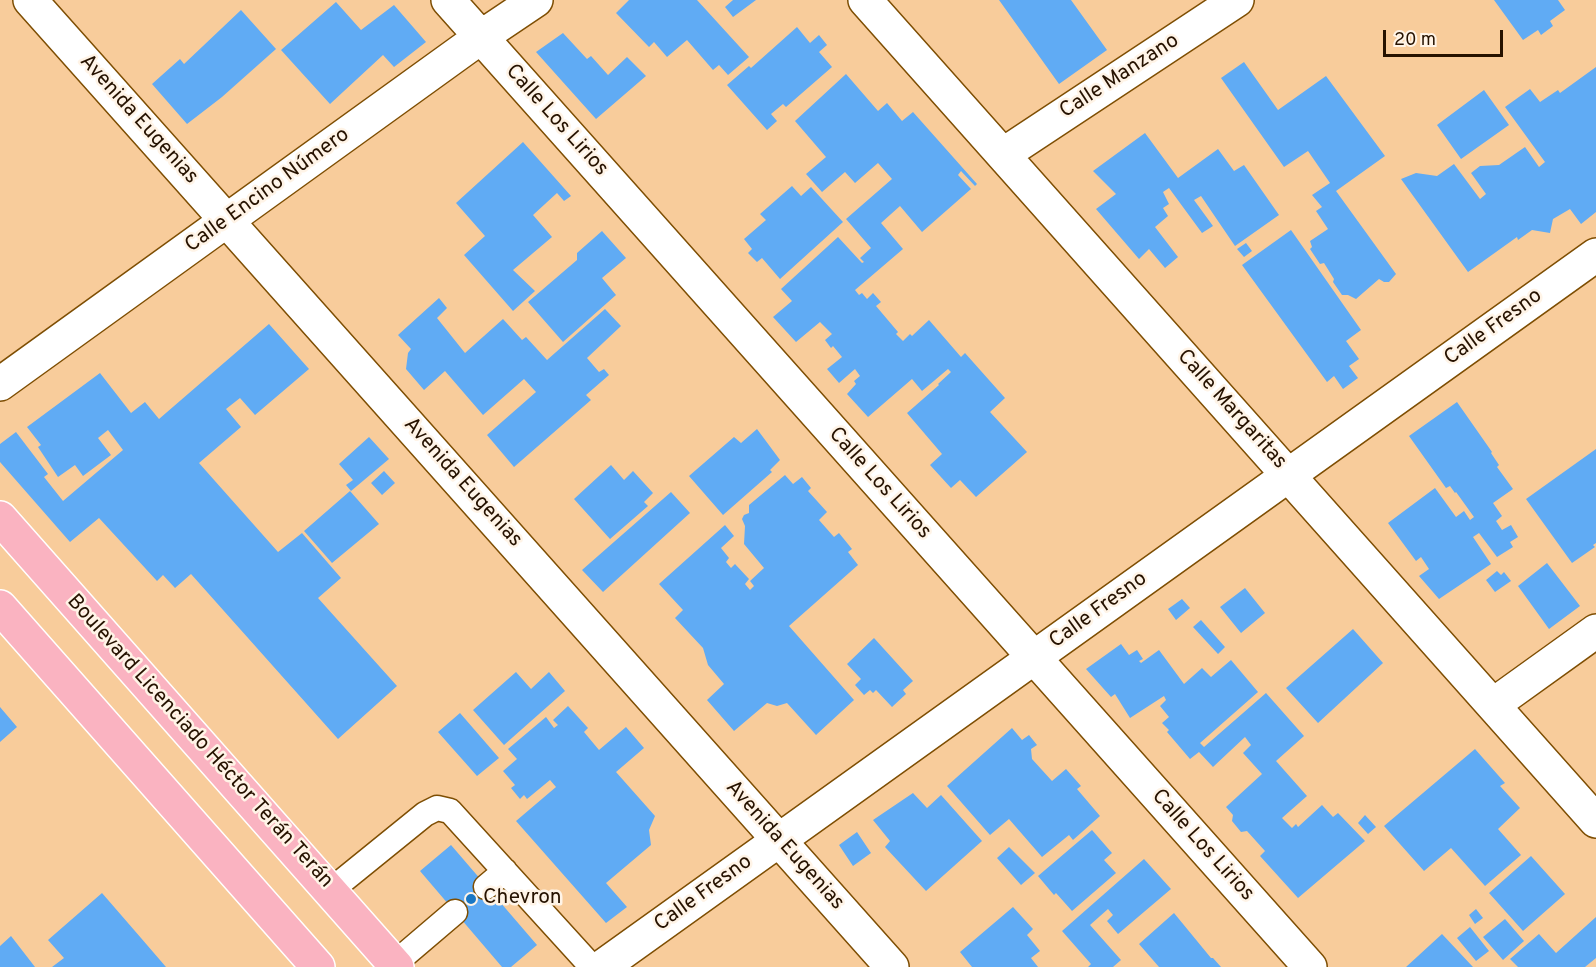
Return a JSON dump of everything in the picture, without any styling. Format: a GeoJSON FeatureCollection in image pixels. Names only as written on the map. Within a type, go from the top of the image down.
{"type":"FeatureCollection","features":[{"type":"Feature","properties":{"kind":"main road","name":"Boulevard Licenciado Héctor Terán Terán"},"geometry":{"type":"LineString","coordinates":[[0,518],[396,965]]}},
{"type":"Feature","properties":{"kind":"main road"},"geometry":{"type":"LineString","coordinates":[[0,606],[318,967]]}},
{"type":"Feature","properties":{"kind":"street","name":"Avenida Eugenias"},"geometry":{"type":"LineString","coordinates":[[30,0],[892,967]]}},
{"type":"Feature","properties":{"kind":"street","name":"Calle Los Lirios"},"geometry":{"type":"LineString","coordinates":[[448,0],[1310,967]]}},
{"type":"Feature","properties":{"kind":"street","name":"Calle Encino Número"},"geometry":{"type":"LineString","coordinates":[[0,384],[481,37],[536,0]]}},
{"type":"Feature","properties":{"kind":"street","name":"Calle Margaritas"},"geometry":{"type":"LineString","coordinates":[[865,0],[1596,821]]}},
{"type":"Feature","properties":{"kind":"street","name":"Calle Manzano"},"geometry":{"type":"LineString","coordinates":[[1004,154],[1236,0]]}},
{"type":"Feature","properties":{"kind":"street","name":"Calle Fresno"},"geometry":{"type":"LineString","coordinates":[[602,967],[1596,255]]}},
{"type":"Feature","properties":{"kind":"street"},"geometry":{"type":"LineString","coordinates":[[1493,705],[1596,631]]}},
{"type":"Feature","properties":{"kind":"lane"},"geometry":{"type":"LineString","coordinates":[[330,891],[425,814],[437,808],[450,812],[592,967]]}},
{"type":"Feature","properties":{"kind":"lane"},"geometry":{"type":"LineString","coordinates":[[486,886],[505,871]]}},
{"type":"Feature","properties":{"kind":"lane"},"geometry":{"type":"LineString","coordinates":[[396,965],[455,912]]}},
{"type":"Feature","properties":{"kind":"building"},"geometry":{"type":"Polygon","coordinates":[[[629,0],[697,0],[749,57],[728,75],[719,65],[713,70],[687,40],[667,57],[654,42],[649,47],[616,13],[629,0]]]}},
{"type":"Feature","properties":{"kind":"building"},"geometry":{"type":"Polygon","coordinates":[[[733,0],[756,0],[733,17],[725,7],[733,0]]]}},
{"type":"Feature","properties":{"kind":"building"},"geometry":{"type":"Polygon","coordinates":[[[999,0],[1071,0],[1107,50],[1059,84],[999,0]]]}},
{"type":"Feature","properties":{"kind":"building"},"geometry":{"type":"Polygon","coordinates":[[[1494,0],[1558,0],[1565,10],[1550,21],[1553,26],[1541,35],[1538,30],[1523,40],[1494,0]]]}},
{"type":"Feature","properties":{"kind":"building"},"geometry":{"type":"Polygon","coordinates":[[[336,2],[361,30],[394,5],[426,42],[394,67],[383,55],[330,104],[281,50],[336,2]]]}},
{"type":"Feature","properties":{"kind":"building"},"geometry":{"type":"Polygon","coordinates":[[[241,10],[276,49],[222,97],[187,124],[152,84],[180,59],[184,64],[241,10]]]}},
{"type":"Feature","properties":{"kind":"building"},"geometry":{"type":"Polygon","coordinates":[[[797,27],[810,43],[819,35],[827,45],[819,52],[832,67],[786,107],[783,104],[771,114],[777,121],[767,130],[727,85],[749,66],[751,68],[797,27]]]}},
{"type":"Feature","properties":{"kind":"building"},"geometry":{"type":"Polygon","coordinates":[[[563,33],[587,59],[591,56],[608,75],[627,57],[646,76],[596,119],[536,52],[563,33]]]}},
{"type":"Feature","properties":{"kind":"building"},"geometry":{"type":"Polygon","coordinates":[[[1244,62],[1278,110],[1326,76],[1385,156],[1336,191],[1396,274],[1389,282],[1379,279],[1356,299],[1342,295],[1324,263],[1320,264],[1310,249],[1312,247],[1310,241],[1328,229],[1316,211],[1322,207],[1312,195],[1330,183],[1308,151],[1284,167],[1221,78],[1244,62]]]}},
{"type":"Feature","properties":{"kind":"building"},"geometry":{"type":"Polygon","coordinates":[[[1596,67],[1596,212],[1581,224],[1570,209],[1553,219],[1550,233],[1532,230],[1518,240],[1517,237],[1468,272],[1401,179],[1416,173],[1437,176],[1454,164],[1480,199],[1486,194],[1471,173],[1480,166],[1499,165],[1525,147],[1539,167],[1545,162],[1505,107],[1530,89],[1540,102],[1558,90],[1560,93],[1596,67]]]}},
{"type":"Feature","properties":{"kind":"building"},"geometry":{"type":"Polygon","coordinates":[[[846,74],[878,111],[887,103],[902,121],[913,112],[977,184],[975,186],[961,171],[958,175],[971,189],[922,232],[900,206],[881,223],[903,249],[855,290],[867,299],[873,293],[881,302],[876,306],[903,341],[929,320],[961,357],[965,353],[1005,398],[990,412],[1027,452],[976,497],[960,480],[951,488],[930,465],[942,454],[907,413],[939,385],[951,372],[948,369],[922,391],[912,379],[868,417],[847,394],[856,384],[854,381],[860,376],[855,369],[839,383],[827,369],[842,357],[825,340],[832,334],[820,322],[796,342],[773,317],[792,301],[781,289],[838,237],[862,263],[864,262],[860,258],[871,248],[846,219],[892,179],[878,163],[855,183],[845,172],[822,192],[806,174],[826,157],[795,121],[846,74]]]}},
{"type":"Feature","properties":{"kind":"building"},"geometry":{"type":"Polygon","coordinates":[[[1484,90],[1509,125],[1461,159],[1437,125],[1484,90]]]}},
{"type":"Feature","properties":{"kind":"building"},"geometry":{"type":"Polygon","coordinates":[[[1145,133],[1178,178],[1218,149],[1234,171],[1244,165],[1279,215],[1235,246],[1201,196],[1194,200],[1213,226],[1202,233],[1169,188],[1163,192],[1169,204],[1163,208],[1168,216],[1155,227],[1178,257],[1165,268],[1149,249],[1139,259],[1096,209],[1116,194],[1093,171],[1145,133]]]}},
{"type":"Feature","properties":{"kind":"building"},"geometry":{"type":"Polygon","coordinates":[[[523,142],[571,196],[564,201],[557,193],[533,215],[552,237],[513,270],[535,291],[513,311],[464,255],[485,236],[456,203],[523,142]]]}},
{"type":"Feature","properties":{"kind":"building"},"geometry":{"type":"Polygon","coordinates":[[[792,186],[801,196],[811,187],[843,222],[780,279],[762,258],[757,262],[748,253],[752,249],[744,239],[766,220],[760,214],[792,186]]]}},
{"type":"Feature","properties":{"kind":"building"},"geometry":{"type":"Polygon","coordinates":[[[1291,230],[1361,330],[1346,341],[1359,359],[1349,366],[1358,378],[1343,389],[1334,376],[1327,382],[1242,265],[1291,230]]]}},
{"type":"Feature","properties":{"kind":"building"},"geometry":{"type":"Polygon","coordinates":[[[602,231],[626,258],[602,278],[616,295],[563,342],[528,302],[577,260],[577,253],[602,231]]]}},
{"type":"Feature","properties":{"kind":"building"},"geometry":{"type":"Polygon","coordinates":[[[1246,243],[1252,251],[1244,257],[1237,249],[1246,243]]]}},
{"type":"Feature","properties":{"kind":"building"},"geometry":{"type":"Polygon","coordinates":[[[439,298],[447,308],[437,318],[465,353],[503,319],[522,340],[526,337],[547,360],[605,309],[621,326],[587,358],[599,372],[604,369],[609,375],[586,395],[591,400],[514,467],[487,435],[536,392],[524,379],[483,415],[445,371],[424,390],[406,369],[408,353],[411,349],[398,335],[439,298]]]}},
{"type":"Feature","properties":{"kind":"building"},"geometry":{"type":"Polygon","coordinates":[[[269,324],[309,369],[255,415],[240,398],[226,409],[241,427],[199,463],[278,552],[302,533],[341,578],[318,598],[397,686],[338,739],[191,574],[175,588],[163,575],[157,581],[99,518],[70,542],[0,462],[0,444],[16,432],[48,474],[44,477],[63,501],[123,450],[108,430],[98,438],[111,455],[83,476],[75,465],[58,477],[38,447],[41,445],[27,427],[100,373],[131,413],[145,402],[159,419],[269,324]]]}},
{"type":"Feature","properties":{"kind":"building"},"geometry":{"type":"Polygon","coordinates":[[[1457,402],[1492,452],[1499,465],[1497,467],[1513,489],[1493,503],[1502,516],[1496,521],[1502,530],[1511,525],[1518,537],[1510,542],[1513,547],[1497,557],[1479,533],[1473,537],[1491,564],[1439,599],[1419,576],[1429,569],[1421,557],[1416,561],[1388,523],[1435,488],[1456,517],[1464,511],[1470,520],[1474,517],[1456,492],[1450,486],[1446,488],[1409,436],[1457,402]]]}},
{"type":"Feature","properties":{"kind":"building"},"geometry":{"type":"Polygon","coordinates":[[[757,429],[780,460],[770,470],[772,472],[723,515],[689,476],[734,437],[741,443],[757,429]]]}},
{"type":"Feature","properties":{"kind":"building"},"geometry":{"type":"Polygon","coordinates":[[[369,437],[389,459],[351,491],[346,485],[353,480],[339,464],[369,437]]]}},
{"type":"Feature","properties":{"kind":"building"},"geometry":{"type":"Polygon","coordinates":[[[1596,449],[1596,543],[1593,545],[1595,547],[1572,563],[1526,499],[1596,449]]]}},
{"type":"Feature","properties":{"kind":"building"},"geometry":{"type":"Polygon","coordinates":[[[611,465],[624,480],[633,471],[653,493],[644,502],[648,506],[610,539],[574,499],[611,465]]]}},
{"type":"Feature","properties":{"kind":"building"},"geometry":{"type":"Polygon","coordinates":[[[384,471],[395,483],[382,495],[371,483],[384,471]]]}},
{"type":"Feature","properties":{"kind":"building"},"geometry":{"type":"Polygon","coordinates":[[[785,475],[793,484],[802,477],[811,488],[808,491],[827,512],[819,520],[834,537],[839,533],[852,549],[848,552],[858,565],[789,626],[854,700],[816,735],[787,703],[777,706],[767,703],[734,731],[707,700],[724,684],[708,665],[703,648],[675,618],[683,610],[659,584],[725,525],[734,536],[721,548],[729,558],[726,562],[731,568],[735,564],[749,579],[745,584],[750,590],[754,586],[750,581],[764,568],[744,544],[745,526],[742,519],[749,513],[749,505],[785,475]]]}},
{"type":"Feature","properties":{"kind":"building"},"geometry":{"type":"Polygon","coordinates":[[[350,491],[379,524],[332,563],[304,531],[350,491]]]}},
{"type":"Feature","properties":{"kind":"building"},"geometry":{"type":"Polygon","coordinates":[[[671,492],[690,513],[603,592],[582,570],[671,492]]]}},
{"type":"Feature","properties":{"kind":"building"},"geometry":{"type":"Polygon","coordinates":[[[1547,563],[1580,606],[1549,629],[1518,586],[1547,563]]]}},
{"type":"Feature","properties":{"kind":"building"},"geometry":{"type":"Polygon","coordinates":[[[1497,571],[1501,575],[1504,572],[1511,581],[1495,592],[1486,580],[1497,571]]]}},
{"type":"Feature","properties":{"kind":"building"},"geometry":{"type":"Polygon","coordinates":[[[1245,588],[1265,613],[1241,633],[1220,607],[1245,588]]]}},
{"type":"Feature","properties":{"kind":"building"},"geometry":{"type":"Polygon","coordinates":[[[1182,599],[1190,608],[1176,620],[1168,609],[1182,599]]]}},
{"type":"Feature","properties":{"kind":"building"},"geometry":{"type":"Polygon","coordinates":[[[1201,620],[1225,647],[1218,654],[1193,627],[1201,620]]]}},
{"type":"Feature","properties":{"kind":"building"},"geometry":{"type":"Polygon","coordinates":[[[1353,629],[1383,663],[1318,723],[1286,688],[1353,629]]]}},
{"type":"Feature","properties":{"kind":"building"},"geometry":{"type":"Polygon","coordinates":[[[874,638],[913,681],[903,690],[906,694],[892,707],[876,690],[873,693],[870,690],[864,695],[855,685],[861,679],[847,664],[874,638]]]}},
{"type":"Feature","properties":{"kind":"building"},"geometry":{"type":"Polygon","coordinates":[[[1121,644],[1129,655],[1137,650],[1143,659],[1139,661],[1141,663],[1159,650],[1184,684],[1202,668],[1211,677],[1231,660],[1258,692],[1200,743],[1204,747],[1266,693],[1304,736],[1276,761],[1307,796],[1282,818],[1292,828],[1296,824],[1298,827],[1322,805],[1333,817],[1338,813],[1365,841],[1298,898],[1260,856],[1265,851],[1247,831],[1241,832],[1232,821],[1233,815],[1226,807],[1262,774],[1243,753],[1251,745],[1245,737],[1213,767],[1199,752],[1190,759],[1167,732],[1169,730],[1162,723],[1169,717],[1160,706],[1166,700],[1164,696],[1130,718],[1115,694],[1111,697],[1086,669],[1121,644]]]}},
{"type":"Feature","properties":{"kind":"building"},"geometry":{"type":"Polygon","coordinates":[[[516,672],[531,689],[549,672],[565,691],[504,745],[473,710],[516,672]]]}},
{"type":"Feature","properties":{"kind":"building"},"geometry":{"type":"Polygon","coordinates":[[[568,706],[588,728],[584,732],[599,750],[626,727],[644,748],[616,772],[655,816],[649,830],[651,845],[606,883],[627,907],[606,923],[516,821],[556,787],[550,780],[527,799],[524,795],[520,799],[511,788],[515,785],[503,771],[517,759],[508,749],[546,717],[554,728],[558,725],[553,720],[568,706]]]}},
{"type":"Feature","properties":{"kind":"building"},"geometry":{"type":"Polygon","coordinates":[[[0,707],[17,727],[0,742],[0,707]]]}},
{"type":"Feature","properties":{"kind":"building"},"geometry":{"type":"Polygon","coordinates":[[[460,713],[499,758],[477,776],[438,732],[460,713]]]}},
{"type":"Feature","properties":{"kind":"building"},"geometry":{"type":"Polygon","coordinates":[[[1012,728],[1022,740],[1029,735],[1037,745],[1031,749],[1032,759],[1052,781],[1066,769],[1081,786],[1077,789],[1100,816],[1073,840],[1069,835],[1042,857],[1009,819],[990,835],[947,786],[1012,728]]]}},
{"type":"Feature","properties":{"kind":"building"},"geometry":{"type":"Polygon","coordinates":[[[1475,749],[1505,783],[1500,786],[1520,808],[1498,829],[1521,855],[1485,886],[1451,848],[1424,871],[1384,826],[1475,749]]]}},
{"type":"Feature","properties":{"kind":"building"},"geometry":{"type":"Polygon","coordinates":[[[913,793],[927,808],[941,795],[982,841],[926,891],[885,847],[890,841],[873,820],[913,793]]]}},
{"type":"Feature","properties":{"kind":"building"},"geometry":{"type":"Polygon","coordinates":[[[1365,815],[1376,827],[1368,834],[1358,823],[1365,815]]]}},
{"type":"Feature","properties":{"kind":"building"},"geometry":{"type":"Polygon","coordinates":[[[1092,830],[1112,853],[1104,860],[1116,873],[1072,911],[1038,876],[1092,830]]]}},
{"type":"Feature","properties":{"kind":"building"},"geometry":{"type":"Polygon","coordinates":[[[857,832],[871,853],[853,866],[839,845],[857,832]]]}},
{"type":"Feature","properties":{"kind":"building","name":"Chevron"},"geometry":{"type":"Polygon","coordinates":[[[451,845],[537,945],[511,967],[502,967],[420,871],[451,845]]]}},
{"type":"Feature","properties":{"kind":"building"},"geometry":{"type":"Polygon","coordinates":[[[1009,847],[1035,873],[1021,885],[997,858],[1009,847]]]}},
{"type":"Feature","properties":{"kind":"building"},"geometry":{"type":"Polygon","coordinates":[[[1531,856],[1565,894],[1523,931],[1489,893],[1531,856]]]}},
{"type":"Feature","properties":{"kind":"building"},"geometry":{"type":"Polygon","coordinates":[[[1144,859],[1171,889],[1118,934],[1107,921],[1113,915],[1108,909],[1090,925],[1121,960],[1113,967],[1088,967],[1091,964],[1062,931],[1144,859]]]}},
{"type":"Feature","properties":{"kind":"building"},"geometry":{"type":"Polygon","coordinates":[[[102,893],[166,967],[52,967],[64,958],[48,940],[102,893]]]}},
{"type":"Feature","properties":{"kind":"building"},"geometry":{"type":"Polygon","coordinates":[[[1013,907],[1033,929],[1027,935],[1040,951],[1031,958],[1038,967],[972,967],[960,952],[1013,907]]]}},
{"type":"Feature","properties":{"kind":"building"},"geometry":{"type":"Polygon","coordinates":[[[1476,909],[1483,918],[1475,924],[1469,915],[1476,909]]]}},
{"type":"Feature","properties":{"kind":"building"},"geometry":{"type":"Polygon","coordinates":[[[1174,913],[1221,967],[1159,967],[1139,944],[1174,913]]]}},
{"type":"Feature","properties":{"kind":"building"},"geometry":{"type":"Polygon","coordinates":[[[1596,917],[1596,958],[1585,967],[1518,967],[1510,959],[1539,934],[1556,953],[1596,917]]]}},
{"type":"Feature","properties":{"kind":"building"},"geometry":{"type":"Polygon","coordinates":[[[1505,919],[1524,941],[1503,960],[1483,937],[1505,919]]]}},
{"type":"Feature","properties":{"kind":"building"},"geometry":{"type":"Polygon","coordinates":[[[1470,927],[1489,951],[1476,961],[1457,938],[1470,927]]]}},
{"type":"Feature","properties":{"kind":"building"},"geometry":{"type":"Polygon","coordinates":[[[1442,934],[1473,967],[1406,967],[1442,934]]]}},
{"type":"Feature","properties":{"kind":"building"},"geometry":{"type":"Polygon","coordinates":[[[11,936],[35,967],[0,967],[0,946],[11,936]]]}},
{"type":"Feature","properties":{"kind":"place","name":"Chevron"},"geometry":{"type":"Point","coordinates":[471,899]}}]}
